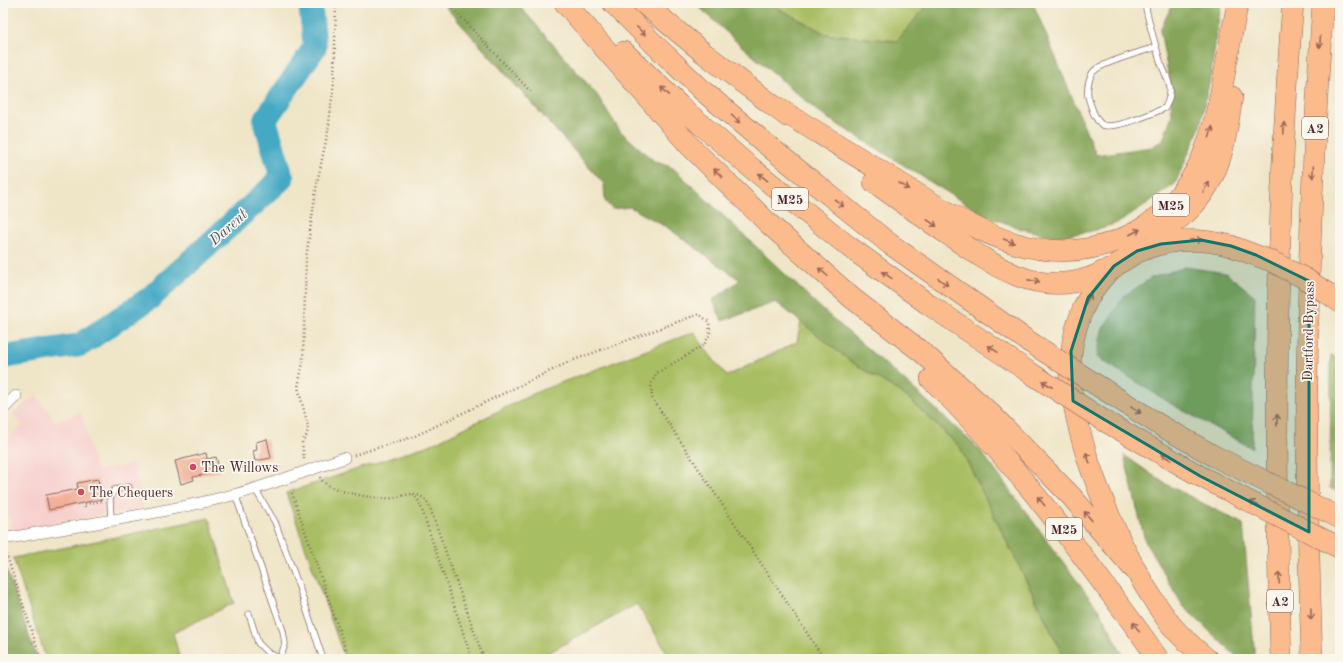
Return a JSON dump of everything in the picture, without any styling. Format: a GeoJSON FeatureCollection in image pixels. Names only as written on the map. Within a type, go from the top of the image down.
{"type":"FeatureCollection","features":[{"type":"Feature","properties":{"kind":"highway","name":"M25"},"geometry":{"type":"LineString","coordinates":[[565,3],[690,146],[768,223],[852,298],[923,353],[992,415],[1071,496],[1132,567]]}},
{"type":"Feature","properties":{"kind":"highway","name":"M25"},"geometry":{"type":"LineString","coordinates":[[574,3],[680,106],[750,167],[872,264],[928,304],[1103,420],[1200,476],[1340,548]]}},
{"type":"Feature","properties":{"kind":"highway","name":"M25"},"geometry":{"type":"LineString","coordinates":[[613,3],[703,91],[890,244],[1028,341],[1158,424],[1214,456],[1340,518]]}},
{"type":"Feature","properties":{"kind":"highway","name":"M25"},"geometry":{"type":"LineString","coordinates":[[643,3],[705,54],[776,107],[839,157],[963,245],[1012,275],[1036,282],[1051,284],[1066,283],[1091,278],[1114,266]]}},
{"type":"Feature","properties":{"kind":"highway","name":"M25"},"geometry":{"type":"LineString","coordinates":[[776,107],[973,227],[1019,245],[1039,250],[1062,252],[1098,247],[1126,237],[1155,220],[1165,212],[1193,175],[1208,142],[1216,111],[1238,3]]}},
{"type":"Feature","properties":{"kind":"highway"},"geometry":{"type":"LineString","coordinates":[[1193,659],[1183,640],[1168,621],[1132,567],[1106,509],[1078,428],[1070,385],[1071,351],[1083,308],[1100,279],[1114,266],[1137,251],[1189,210],[1204,190],[1217,166],[1223,152],[1228,126],[1245,3]]}},
{"type":"Feature","properties":{"kind":"highway","name":"A2"},"geometry":{"type":"LineString","coordinates":[[1281,659],[1276,459],[1279,290],[1285,106],[1293,3]]}},
{"type":"Feature","properties":{"kind":"highway","name":"Dartford Bypass"},"geometry":{"type":"LineString","coordinates":[[1312,659],[1307,473],[1307,388],[1311,211],[1316,102],[1324,3]]}},
{"type":"Feature","properties":{"kind":"highway"},"geometry":{"type":"LineString","coordinates":[[1137,251],[1173,241],[1214,241],[1271,261],[1304,278],[1334,298]]}},
{"type":"Feature","properties":{"kind":"highway","name":"M25"},"geometry":{"type":"LineString","coordinates":[[852,298],[888,337],[960,407],[1021,477],[1072,539],[1158,659]]}},
{"type":"Feature","properties":{"kind":"highway"},"geometry":{"type":"LineString","coordinates":[[1183,640],[1207,659]]}},
{"type":"Feature","properties":{"kind":"street"},"geometry":{"type":"LineString","coordinates":[[3,410],[16,396]]}},
{"type":"Feature","properties":{"kind":"street"},"geometry":{"type":"LineString","coordinates":[[3,539],[84,522],[111,521],[169,510],[255,489],[344,458]]}},
{"type":"Feature","properties":{"kind":"lane"},"geometry":{"type":"LineString","coordinates":[[1145,3],[1156,47],[1170,88],[1169,100],[1165,108],[1135,120],[1111,126],[1102,125],[1095,118],[1088,96],[1088,83],[1094,71],[1104,65],[1156,47]]}},
{"type":"Feature","properties":{"kind":"lane"},"geometry":{"type":"LineString","coordinates":[[111,521],[110,499],[114,490],[129,487]]}},
{"type":"Feature","properties":{"kind":"lane"},"geometry":{"type":"LineString","coordinates":[[255,489],[275,522],[323,659]]}},
{"type":"Feature","properties":{"kind":"lane"},"geometry":{"type":"LineString","coordinates":[[235,494],[283,631],[285,644],[279,659],[268,653],[258,642],[249,614]]}},
{"type":"Feature","properties":{"kind":"path"},"geometry":{"type":"LineString","coordinates":[[305,471],[302,442],[307,435],[308,426],[298,387],[303,362],[306,258],[317,183],[328,130],[334,82],[336,3]]}},
{"type":"Feature","properties":{"kind":"path"},"geometry":{"type":"LineString","coordinates":[[448,3],[531,92]]}},
{"type":"Feature","properties":{"kind":"path"},"geometry":{"type":"LineString","coordinates":[[344,458],[415,436],[571,361],[699,314],[709,322],[710,334],[704,345],[657,373],[651,384],[652,398],[824,659]]}},
{"type":"Feature","properties":{"kind":"path"},"geometry":{"type":"LineString","coordinates":[[317,467],[322,481],[330,486],[372,498],[393,498],[412,494],[423,496],[429,505],[484,659]]}},
{"type":"Feature","properties":{"kind":"path"},"geometry":{"type":"LineString","coordinates":[[292,493],[349,659]]}},
{"type":"Feature","properties":{"kind":"path"},"geometry":{"type":"LineString","coordinates":[[412,494],[419,501],[472,659]]}},
{"type":"Feature","properties":{"kind":"path"},"geometry":{"type":"LineString","coordinates":[[85,507],[84,504],[110,499]]}},
{"type":"Feature","properties":{"kind":"path"},"geometry":{"type":"LineString","coordinates":[[3,545],[41,659]]}},
{"type":"Feature","properties":{"kind":"highlighted area"},"geometry":{"type":"Polygon","coordinates":[[[1201,240],[1231,246],[1256,255],[1309,281],[1309,532],[1200,476],[1073,401],[1071,351],[1088,298],[1114,266],[1137,251],[1161,244],[1201,240]]]}},
{"type":"Feature","properties":{"kind":"shaded area"},"geometry":{"type":"Polygon","coordinates":[[[36,395],[55,421],[81,413],[95,467],[99,471],[134,463],[144,512],[109,513],[12,531],[3,491],[3,442],[23,425],[13,414],[36,395]]]}},
{"type":"Feature","properties":{"kind":"green space"},"geometry":{"type":"Polygon","coordinates":[[[442,3],[517,3],[597,95],[620,131],[654,161],[673,168],[824,311],[915,390],[980,450],[1103,616],[1125,659],[1065,659],[960,447],[906,396],[850,361],[776,302],[722,321],[713,300],[740,280],[668,228],[630,207],[612,209],[605,201],[604,184],[442,3]]]}},
{"type":"Feature","properties":{"kind":"green space"},"geometry":{"type":"Polygon","coordinates":[[[695,3],[768,3],[826,34],[897,41],[929,3],[1033,3],[1096,155],[1152,147],[1163,140],[1172,115],[1169,78],[1160,30],[1173,3],[1221,3],[1211,74],[1200,127],[1175,184],[1120,222],[1092,231],[1056,237],[1022,229],[984,215],[821,114],[738,43],[695,3]]]}},
{"type":"Feature","properties":{"kind":"green space"},"geometry":{"type":"Polygon","coordinates":[[[768,3],[929,3],[897,41],[826,34],[768,3]]]}},
{"type":"Feature","properties":{"kind":"green space"},"geometry":{"type":"Polygon","coordinates":[[[1185,267],[1226,273],[1255,296],[1252,448],[1173,405],[1097,357],[1102,330],[1124,296],[1151,278],[1185,267]]]}},
{"type":"Feature","properties":{"kind":"green space"},"geometry":{"type":"Polygon","coordinates":[[[801,321],[850,361],[906,396],[960,447],[1065,659],[671,659],[637,604],[537,659],[345,659],[286,493],[432,444],[539,391],[694,332],[709,354],[727,376],[797,342],[801,321]]]}},
{"type":"Feature","properties":{"kind":"green space"},"geometry":{"type":"Polygon","coordinates":[[[1331,354],[1340,362],[1340,493],[1330,488],[1331,354]]]}},
{"type":"Feature","properties":{"kind":"green space"},"geometry":{"type":"Polygon","coordinates":[[[1124,455],[1164,483],[1243,524],[1255,659],[1239,659],[1183,606],[1145,541],[1124,455]]]}},
{"type":"Feature","properties":{"kind":"green space"},"geometry":{"type":"Polygon","coordinates":[[[209,518],[234,603],[173,633],[180,659],[46,659],[13,558],[209,518]]]}},
{"type":"Feature","properties":{"kind":"green space"},"geometry":{"type":"Polygon","coordinates":[[[3,560],[37,659],[3,659],[3,560]]]}},
{"type":"Feature","properties":{"kind":"green space"},"geometry":{"type":"Polygon","coordinates":[[[1337,568],[1340,570],[1340,659],[1339,659],[1337,568]]]}},
{"type":"Feature","properties":{"kind":"building"},"geometry":{"type":"Polygon","coordinates":[[[267,439],[271,458],[255,461],[253,451],[257,450],[256,442],[267,439]]]}},
{"type":"Feature","properties":{"kind":"building","name":"The Willows"},"geometry":{"type":"Polygon","coordinates":[[[206,453],[207,459],[216,457],[220,471],[193,477],[194,480],[181,484],[175,461],[206,453]]]}},
{"type":"Feature","properties":{"kind":"building","name":"The Chequers"},"geometry":{"type":"Polygon","coordinates":[[[98,479],[102,499],[49,510],[46,495],[78,489],[77,483],[98,479]]]}},
{"type":"Feature","properties":{"kind":"waterway","name":"Darent"},"geometry":{"type":"LineString","coordinates":[[3,357],[80,345],[150,298],[282,178],[265,120],[315,47],[310,3]]}},
{"type":"Feature","properties":{"kind":"place","name":"The Willows"},"geometry":{"type":"Point","coordinates":[193,467]}},
{"type":"Feature","properties":{"kind":"place","name":"The Chequers"},"geometry":{"type":"Point","coordinates":[81,492]}}]}
